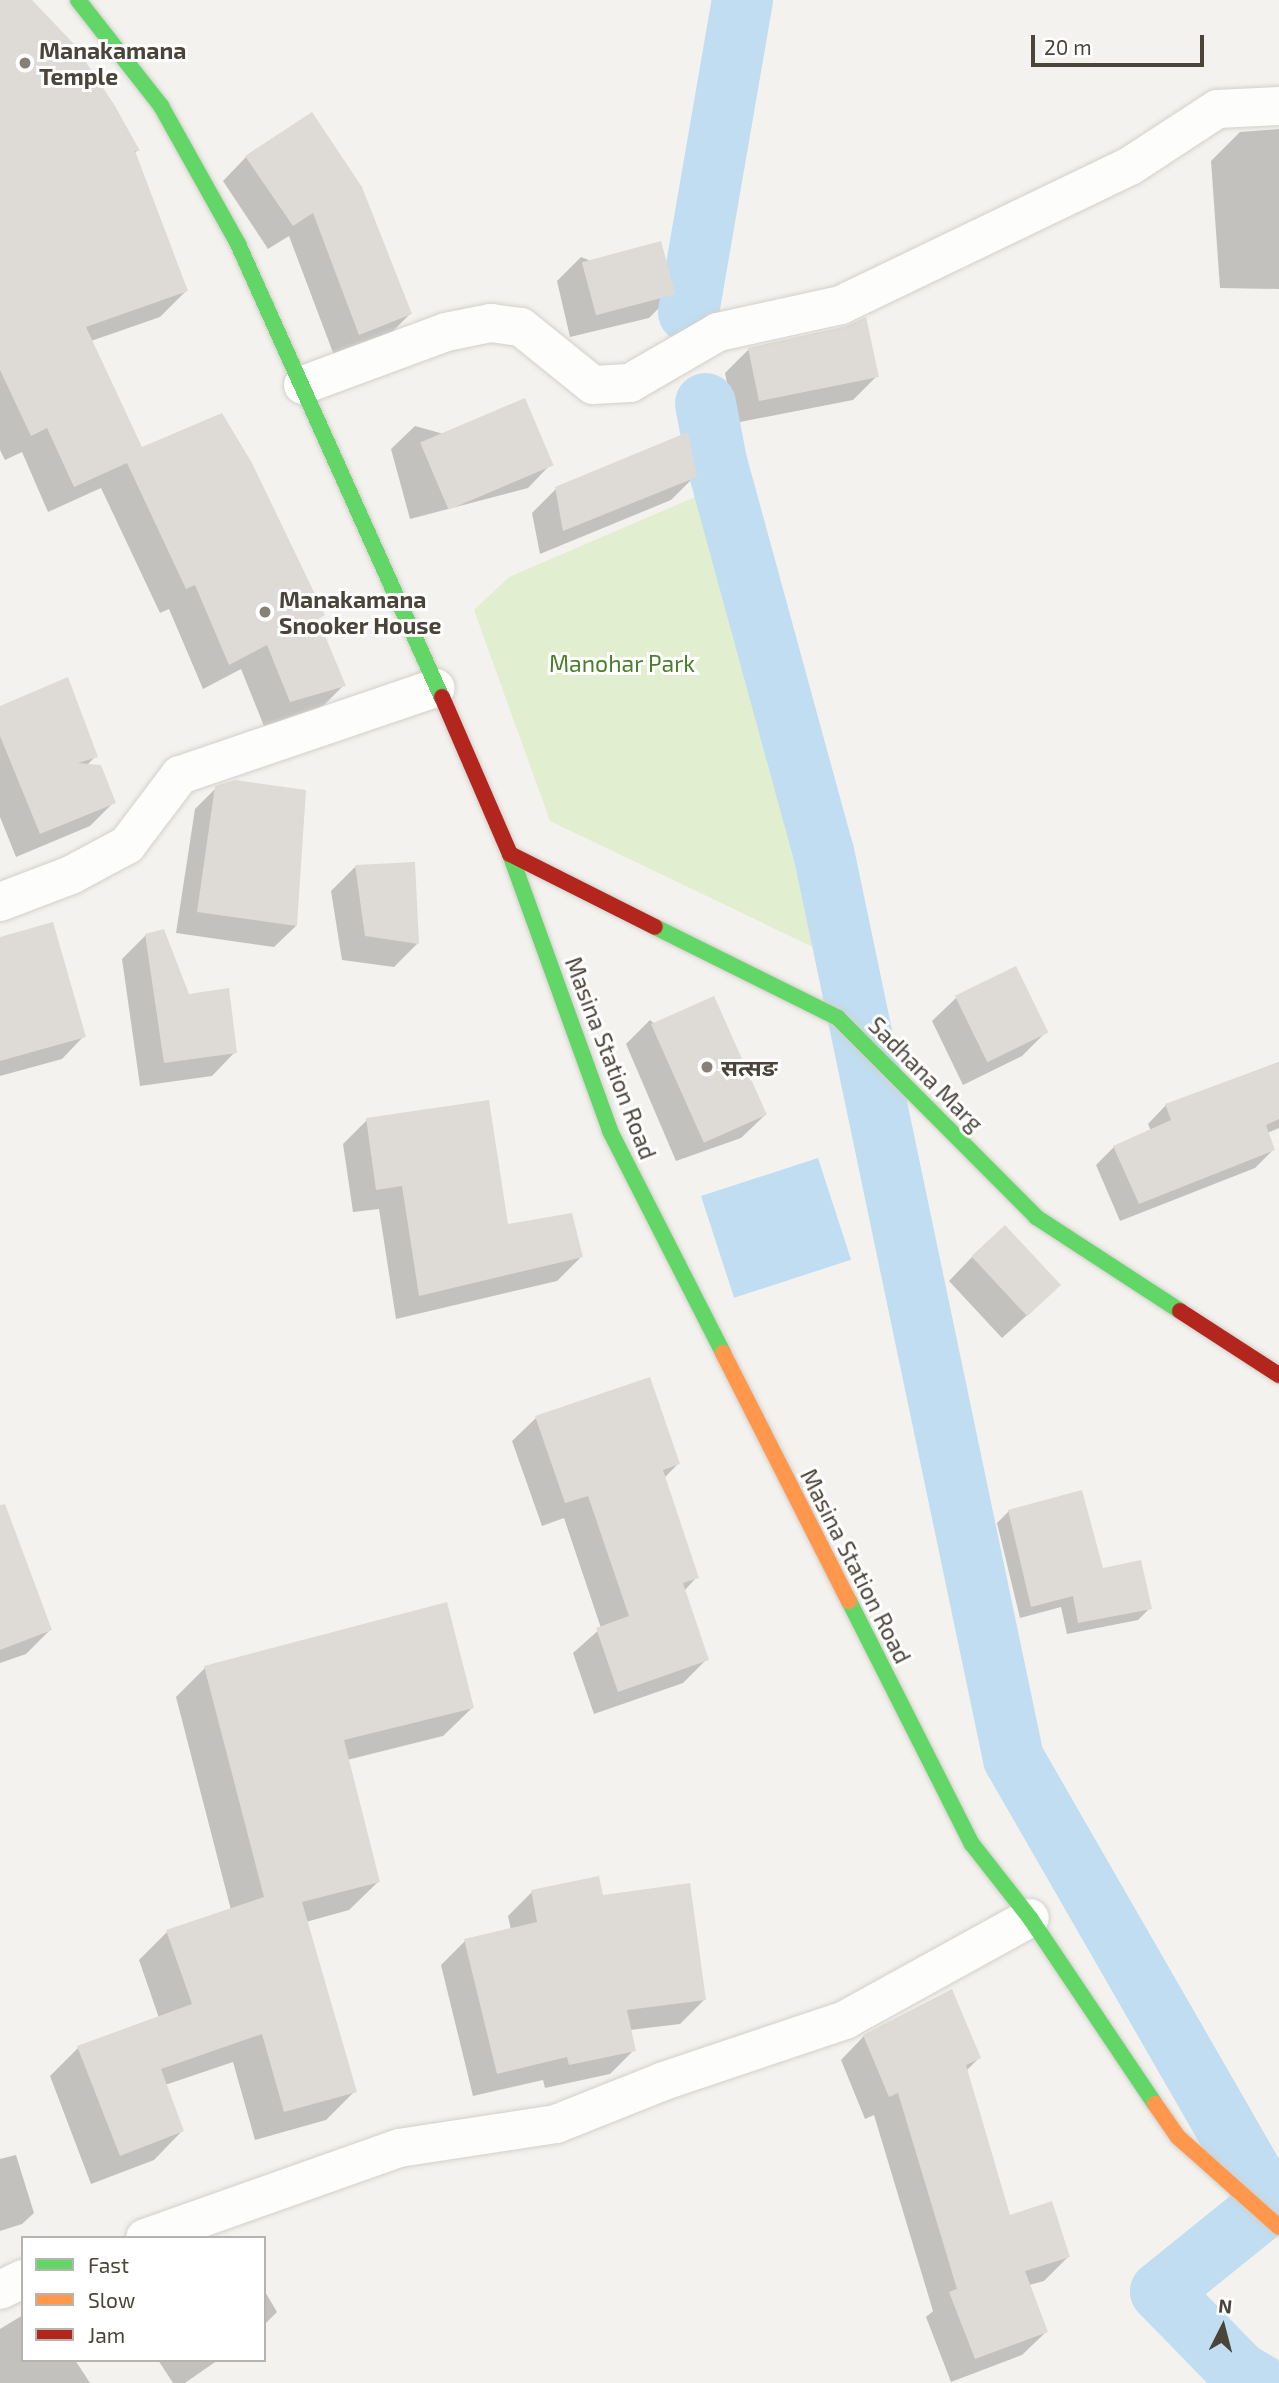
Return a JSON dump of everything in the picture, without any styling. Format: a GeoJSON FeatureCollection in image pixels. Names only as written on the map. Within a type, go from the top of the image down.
{"type":"FeatureCollection","features":[{"type":"Feature","properties":{"kind":"main road","name":"Masina Station Road"},"geometry":{"type":"LineString","coordinates":[[78,0],[161,106],[238,244],[363,513],[436,688],[510,854],[610,1131],[972,1844],[1030,1918],[1178,2137],[1279,2227]]}},
{"type":"Feature","properties":{"kind":"main road","name":"Sadhana Marg"},"geometry":{"type":"LineString","coordinates":[[510,854],[838,1017],[1036,1217],[1279,1375]]}},
{"type":"Feature","properties":{"kind":"street"},"geometry":{"type":"LineString","coordinates":[[303,385],[446,332],[491,323],[521,327],[593,385],[630,383],[718,332],[841,305],[1130,166],[1217,109],[1279,106]]}},
{"type":"Feature","properties":{"kind":"street"},"geometry":{"type":"LineString","coordinates":[[0,902],[71,875],[127,845],[180,775],[436,688]]}},
{"type":"Feature","properties":{"kind":"street"},"geometry":{"type":"LineString","coordinates":[[151,2236],[399,2148],[556,2124],[664,2081],[845,2020],[1030,1918]]}},
{"type":"Feature","properties":{"kind":"street"},"geometry":{"type":"LineString","coordinates":[[0,2290],[21,2280]]}},
{"type":"Feature","properties":{"kind":"green space","name":"Manohar Park"},"geometry":{"type":"Polygon","coordinates":[[[695,497],[737,626],[819,950],[550,821],[474,610],[509,577],[695,497]]]}},
{"type":"Feature","properties":{"kind":"water"},"geometry":{"type":"Polygon","coordinates":[[[818,1158],[851,1260],[734,1298],[701,1196],[818,1158]]]}},
{"type":"Feature","properties":{"kind":"building"},"geometry":{"type":"Polygon","coordinates":[[[0,0],[32,0],[74,44],[115,106],[140,151],[135,151],[188,291],[86,327],[142,447],[222,413],[252,463],[325,615],[318,619],[346,686],[290,702],[267,645],[229,665],[195,585],[186,589],[127,463],[74,487],[47,428],[31,436],[0,370],[0,0]]]}},
{"type":"Feature","properties":{"kind":"building"},"geometry":{"type":"Polygon","coordinates":[[[312,112],[362,187],[412,314],[359,335],[313,213],[293,226],[245,156],[312,112]]]}},
{"type":"Feature","properties":{"kind":"building"},"geometry":{"type":"Polygon","coordinates":[[[661,241],[675,294],[596,315],[582,262],[661,241]]]}},
{"type":"Feature","properties":{"kind":"building"},"geometry":{"type":"Polygon","coordinates":[[[866,317],[879,377],[759,401],[748,348],[846,326],[866,317]]]}},
{"type":"Feature","properties":{"kind":"building"},"geometry":{"type":"Polygon","coordinates":[[[525,398],[554,465],[449,510],[420,443],[525,398]]]}},
{"type":"Feature","properties":{"kind":"building"},"geometry":{"type":"Polygon","coordinates":[[[688,432],[697,477],[563,531],[555,487],[688,432]]]}},
{"type":"Feature","properties":{"kind":"building"},"geometry":{"type":"Polygon","coordinates":[[[68,677],[98,757],[78,763],[101,765],[116,803],[40,834],[0,736],[0,706],[68,677]]]}},
{"type":"Feature","properties":{"kind":"building"},"geometry":{"type":"Polygon","coordinates":[[[235,780],[306,790],[297,926],[197,912],[215,786],[235,780]]]}},
{"type":"Feature","properties":{"kind":"building"},"geometry":{"type":"Polygon","coordinates":[[[415,862],[419,944],[365,936],[355,865],[415,862]]]}},
{"type":"Feature","properties":{"kind":"building"},"geometry":{"type":"Polygon","coordinates":[[[53,922],[86,1037],[0,1061],[0,937],[53,922]]]}},
{"type":"Feature","properties":{"kind":"building"},"geometry":{"type":"Polygon","coordinates":[[[164,929],[189,994],[229,988],[237,1053],[164,1063],[145,934],[164,929]]]}},
{"type":"Feature","properties":{"kind":"building"},"geometry":{"type":"Polygon","coordinates":[[[1016,966],[1048,1033],[987,1062],[955,996],[1016,966]]]}},
{"type":"Feature","properties":{"kind":"building","name":"सत्सङ"},"geometry":{"type":"Polygon","coordinates":[[[714,996],[767,1115],[704,1143],[651,1024],[714,996]]]}},
{"type":"Feature","properties":{"kind":"building"},"geometry":{"type":"Polygon","coordinates":[[[1279,1062],[1279,1119],[1266,1125],[1275,1150],[1139,1204],[1113,1146],[1171,1120],[1165,1104],[1279,1062]]]}},
{"type":"Feature","properties":{"kind":"building"},"geometry":{"type":"Polygon","coordinates":[[[489,1100],[508,1224],[572,1213],[583,1257],[419,1296],[402,1186],[376,1190],[366,1118],[489,1100]]]}},
{"type":"Feature","properties":{"kind":"building"},"geometry":{"type":"Polygon","coordinates":[[[1005,1225],[1061,1285],[1027,1316],[971,1256],[1005,1225]]]}},
{"type":"Feature","properties":{"kind":"building"},"geometry":{"type":"Polygon","coordinates":[[[650,1377],[680,1464],[663,1470],[699,1578],[683,1583],[709,1660],[618,1692],[596,1628],[629,1616],[588,1496],[565,1503],[535,1416],[650,1377]]]}},
{"type":"Feature","properties":{"kind":"building"},"geometry":{"type":"Polygon","coordinates":[[[1082,1490],[1103,1568],[1141,1560],[1152,1609],[1078,1623],[1073,1596],[1031,1607],[1008,1510],[1082,1490]]]}},
{"type":"Feature","properties":{"kind":"building"},"geometry":{"type":"Polygon","coordinates":[[[5,1504],[52,1630],[0,1650],[0,1505],[5,1504]]]}},
{"type":"Feature","properties":{"kind":"building"},"geometry":{"type":"Polygon","coordinates":[[[447,1602],[474,1708],[344,1740],[380,1882],[302,1902],[357,2092],[284,2112],[262,2034],[161,2069],[184,2131],[120,2156],[77,2046],[192,2004],[166,1930],[264,1897],[204,1666],[447,1602]]]}},
{"type":"Feature","properties":{"kind":"building"},"geometry":{"type":"Polygon","coordinates":[[[599,1876],[603,1895],[690,1883],[706,2000],[627,2010],[636,2051],[569,2065],[567,2057],[497,2074],[464,1939],[537,1922],[531,1890],[599,1876]]]}},
{"type":"Feature","properties":{"kind":"building"},"geometry":{"type":"Polygon","coordinates":[[[952,1989],[981,2058],[966,2065],[1010,2215],[1052,2201],[1070,2257],[1025,2271],[1048,2332],[975,2359],[949,2292],[957,2289],[898,2093],[889,2097],[863,2035],[952,1989]]]}},
{"type":"Feature","properties":{"kind":"waterway"},"geometry":{"type":"LineString","coordinates":[[688,312],[742,0]]}},
{"type":"Feature","properties":{"kind":"waterway"},"geometry":{"type":"LineString","coordinates":[[705,403],[716,461],[823,851],[1013,1758],[1269,2203],[1160,2291],[1239,2372],[1258,2383]]}},
{"type":"Feature","properties":{"kind":"traffic: fast"},"geometry":{"type":"LineString","coordinates":[[78,0],[161,106],[238,244],[442,697]]}},
{"type":"Feature","properties":{"kind":"traffic: fast"},"geometry":{"type":"LineString","coordinates":[[510,854],[610,1131],[723,1353]]}},
{"type":"Feature","properties":{"kind":"traffic: fast"},"geometry":{"type":"LineString","coordinates":[[655,927],[838,1018],[1036,1217],[1180,1311]]}},
{"type":"Feature","properties":{"kind":"traffic: fast"},"geometry":{"type":"LineString","coordinates":[[849,1601],[972,1844],[1030,1918],[1155,2104]]}},
{"type":"Feature","properties":{"kind":"traffic: slow"},"geometry":{"type":"LineString","coordinates":[[723,1353],[849,1601]]}},
{"type":"Feature","properties":{"kind":"traffic: slow"},"geometry":{"type":"LineString","coordinates":[[1155,2104],[1178,2137],[1279,2227]]}},
{"type":"Feature","properties":{"kind":"traffic: jam"},"geometry":{"type":"LineString","coordinates":[[442,697],[510,854],[655,927]]}},
{"type":"Feature","properties":{"kind":"traffic: jam"},"geometry":{"type":"LineString","coordinates":[[1180,1311],[1279,1375]]}},
{"type":"Feature","properties":{"kind":"place","name":"Manakamana Temple"},"geometry":{"type":"Point","coordinates":[25,63]}},
{"type":"Feature","properties":{"kind":"place","name":"Manakamana Snooker House"},"geometry":{"type":"Point","coordinates":[265,612]}},
{"type":"Feature","properties":{"kind":"place","name":"सत्सङ"},"geometry":{"type":"Point","coordinates":[707,1067]}}]}
